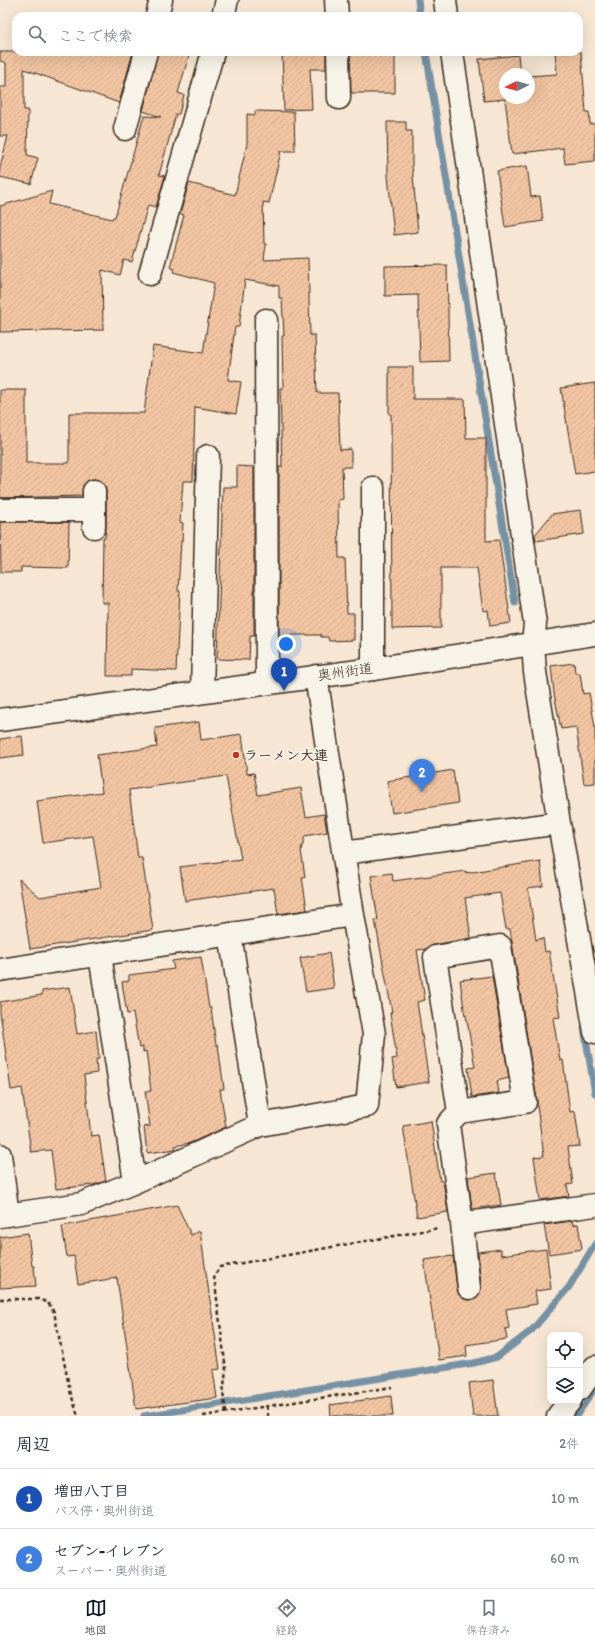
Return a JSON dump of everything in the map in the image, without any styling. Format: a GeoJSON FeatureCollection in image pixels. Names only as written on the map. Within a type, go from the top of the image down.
{"type":"FeatureCollection","features":[{"type":"Feature","properties":{"kind":"street"},"geometry":{"type":"LineString","coordinates":[[158,12],[161,0]]}},
{"type":"Feature","properties":{"kind":"street"},"geometry":{"type":"LineString","coordinates":[[224,12],[227,0]]}},
{"type":"Feature","properties":{"kind":"street"},"geometry":{"type":"LineString","coordinates":[[336,0],[337,12]]}},
{"type":"Feature","properties":{"kind":"street"},"geometry":{"type":"LineString","coordinates":[[445,0],[446,12]]}},
{"type":"Feature","properties":{"kind":"street"},"geometry":{"type":"LineString","coordinates":[[125,129],[145,56]]}},
{"type":"Feature","properties":{"kind":"street"},"geometry":{"type":"LineString","coordinates":[[150,274],[212,56]]}},
{"type":"Feature","properties":{"kind":"street"},"geometry":{"type":"LineString","coordinates":[[338,56],[339,98]]}},
{"type":"Feature","properties":{"kind":"street"},"geometry":{"type":"LineString","coordinates":[[453,56],[535,624],[533,643],[535,672],[558,822],[595,1032]]}},
{"type":"Feature","properties":{"kind":"street"},"geometry":{"type":"LineString","coordinates":[[266,320],[267,683]]}},
{"type":"Feature","properties":{"kind":"street"},"geometry":{"type":"LineString","coordinates":[[202,692],[208,456]]}},
{"type":"Feature","properties":{"kind":"street"},"geometry":{"type":"LineString","coordinates":[[373,488],[373,669]]}},
{"type":"Feature","properties":{"kind":"street"},"geometry":{"type":"LineString","coordinates":[[0,510],[94,509]]}},
{"type":"Feature","properties":{"kind":"street","name":"奥州街道"},"geometry":{"type":"LineString","coordinates":[[0,720],[373,669],[595,634]]}},
{"type":"Feature","properties":{"kind":"street"},"geometry":{"type":"LineString","coordinates":[[0,1155],[4,1216],[81,1204],[134,1182],[260,1125],[367,1106],[374,1034],[353,915],[316,676]]}},
{"type":"Feature","properties":{"kind":"street"},"geometry":{"type":"LineString","coordinates":[[344,854],[558,822]]}},
{"type":"Feature","properties":{"kind":"street"},"geometry":{"type":"LineString","coordinates":[[0,970],[353,915]]}},
{"type":"Feature","properties":{"kind":"street"},"geometry":{"type":"LineString","coordinates":[[230,934],[260,1125]]}},
{"type":"Feature","properties":{"kind":"street"},"geometry":{"type":"LineString","coordinates":[[459,1112],[435,956],[500,946],[525,1102],[459,1112],[448,1124],[469,1288]]}},
{"type":"Feature","properties":{"kind":"street"},"geometry":{"type":"LineString","coordinates":[[100,955],[134,1182]]}},
{"type":"Feature","properties":{"kind":"street"},"geometry":{"type":"LineString","coordinates":[[462,1224],[595,1205]]}},
{"type":"Feature","properties":{"kind":"street"},"geometry":{"type":"LineString","coordinates":[[583,1385],[595,1367]]}},
{"type":"Feature","properties":{"kind":"street"},"geometry":{"type":"LineString","coordinates":[[558,1416],[568,1404]]}},
{"type":"Feature","properties":{"kind":"path"},"geometry":{"type":"LineString","coordinates":[[226,1412],[223,1393],[226,1370],[214,1276],[220,1267],[462,1224]]}},
{"type":"Feature","properties":{"kind":"path"},"geometry":{"type":"LineString","coordinates":[[0,1299],[39,1299],[48,1303],[54,1312],[70,1390],[78,1416]]}},
{"type":"Feature","properties":{"kind":"path"},"geometry":{"type":"LineString","coordinates":[[203,1416],[392,1386]]}},
{"type":"Feature","properties":{"kind":"path"},"geometry":{"type":"LineString","coordinates":[[267,1406],[268,1416]]}},
{"type":"Feature","properties":{"kind":"building"},"geometry":{"type":"Polygon","coordinates":[[[0,52],[12,52],[12,56],[132,56],[119,103],[24,69],[24,110],[28,110],[27,155],[38,158],[31,184],[0,177],[0,167],[8,136],[0,136],[0,87],[6,87],[6,63],[0,61],[0,52]]]}},
{"type":"Feature","properties":{"kind":"building"},"geometry":{"type":"Polygon","coordinates":[[[157,56],[189,56],[178,93],[184,95],[179,114],[176,114],[159,175],[165,176],[156,207],[148,205],[132,262],[124,260],[120,275],[102,270],[103,330],[0,332],[0,206],[52,191],[49,204],[112,219],[115,217],[144,116],[161,117],[143,111],[157,56]]]}},
{"type":"Feature","properties":{"kind":"building"},"geometry":{"type":"Polygon","coordinates":[[[282,56],[326,56],[326,69],[310,69],[312,109],[284,110],[282,56]]]}},
{"type":"Feature","properties":{"kind":"building"},"geometry":{"type":"Polygon","coordinates":[[[350,56],[395,56],[395,93],[351,93],[350,56]]]}},
{"type":"Feature","properties":{"kind":"building"},"geometry":{"type":"Polygon","coordinates":[[[518,56],[519,68],[499,68],[499,100],[484,101],[479,59],[518,56]]]}},
{"type":"Feature","properties":{"kind":"building"},"geometry":{"type":"Polygon","coordinates":[[[555,56],[581,56],[586,112],[589,112],[590,124],[595,124],[595,161],[565,164],[563,148],[512,154],[506,104],[535,104],[535,76],[557,74],[555,56]]]}},
{"type":"Feature","properties":{"kind":"building"},"geometry":{"type":"Polygon","coordinates":[[[255,111],[294,112],[295,151],[281,151],[269,203],[263,202],[264,244],[266,244],[264,260],[308,258],[310,335],[315,335],[317,393],[338,393],[340,450],[351,449],[351,467],[342,467],[343,499],[338,500],[339,558],[345,558],[347,613],[354,613],[354,640],[329,641],[328,637],[321,637],[321,635],[279,635],[279,467],[282,467],[280,388],[283,388],[282,336],[284,336],[282,298],[279,298],[279,286],[245,280],[239,327],[235,327],[228,380],[241,382],[236,414],[195,407],[193,481],[183,481],[180,522],[183,523],[178,591],[180,591],[176,671],[131,669],[131,676],[107,676],[108,603],[102,603],[103,538],[105,538],[106,527],[105,485],[100,480],[88,480],[83,485],[82,496],[0,498],[0,390],[26,390],[26,463],[69,463],[69,413],[144,413],[153,346],[203,353],[214,283],[173,272],[175,269],[170,267],[184,215],[180,214],[189,183],[235,195],[247,144],[247,114],[255,115],[255,111]]]}},
{"type":"Feature","properties":{"kind":"building"},"geometry":{"type":"Polygon","coordinates":[[[387,122],[406,122],[406,131],[412,131],[412,165],[418,232],[394,235],[388,176],[387,122]]]}},
{"type":"Feature","properties":{"kind":"building"},"geometry":{"type":"Polygon","coordinates":[[[527,166],[531,197],[540,196],[543,221],[505,227],[497,171],[527,166]]]}},
{"type":"Feature","properties":{"kind":"building"},"geometry":{"type":"Polygon","coordinates":[[[447,265],[449,361],[420,362],[418,295],[385,296],[385,266],[447,265]]]}},
{"type":"Feature","properties":{"kind":"building"},"geometry":{"type":"Polygon","coordinates":[[[389,367],[413,367],[413,399],[465,399],[466,438],[486,438],[486,541],[499,540],[511,623],[490,626],[488,610],[483,611],[477,568],[441,568],[441,628],[392,629],[391,414],[389,414],[389,367]]]}},
{"type":"Feature","properties":{"kind":"building"},"geometry":{"type":"Polygon","coordinates":[[[595,383],[595,471],[575,474],[561,388],[595,383]]]}},
{"type":"Feature","properties":{"kind":"building"},"geometry":{"type":"Polygon","coordinates":[[[237,466],[254,467],[254,636],[250,636],[249,660],[217,659],[223,487],[237,487],[237,466]]]}},
{"type":"Feature","properties":{"kind":"building"},"geometry":{"type":"Polygon","coordinates":[[[581,510],[584,534],[536,541],[535,535],[552,514],[581,510]]]}},
{"type":"Feature","properties":{"kind":"building"},"geometry":{"type":"Polygon","coordinates":[[[0,522],[69,522],[68,568],[21,567],[21,572],[1,572],[0,522]]]}},
{"type":"Feature","properties":{"kind":"building"},"geometry":{"type":"Polygon","coordinates":[[[574,663],[575,673],[580,673],[583,694],[589,693],[595,727],[595,783],[584,784],[576,727],[561,729],[554,693],[551,666],[574,663]]]}},
{"type":"Feature","properties":{"kind":"building"},"geometry":{"type":"Polygon","coordinates":[[[199,722],[201,740],[242,734],[247,774],[254,773],[258,795],[301,788],[306,817],[324,814],[327,832],[305,836],[301,850],[305,877],[302,877],[307,910],[278,914],[274,888],[185,901],[180,867],[241,859],[226,776],[129,790],[138,858],[142,858],[153,930],[30,949],[19,879],[40,897],[101,887],[93,836],[43,843],[37,801],[102,792],[97,755],[157,747],[155,728],[199,722]]]}},
{"type":"Feature","properties":{"kind":"building"},"geometry":{"type":"Polygon","coordinates":[[[22,736],[24,755],[0,758],[0,739],[22,736]]]}},
{"type":"Feature","properties":{"kind":"building"},"geometry":{"type":"Polygon","coordinates":[[[453,770],[458,803],[392,813],[387,781],[453,770]]]}},
{"type":"Feature","properties":{"kind":"building"},"geometry":{"type":"Polygon","coordinates":[[[540,861],[543,886],[528,888],[536,940],[543,938],[545,952],[549,951],[560,1017],[553,1018],[560,1060],[563,1060],[570,1112],[575,1111],[580,1146],[568,1147],[573,1184],[567,1185],[569,1196],[540,1200],[534,1157],[544,1156],[537,1100],[510,929],[506,929],[500,893],[465,898],[471,938],[433,945],[426,949],[417,950],[425,1000],[417,1002],[429,1082],[396,1087],[392,1059],[397,1058],[390,1013],[392,1012],[375,920],[378,920],[371,876],[392,873],[393,881],[466,871],[466,873],[540,861]]]}},
{"type":"Feature","properties":{"kind":"building"},"geometry":{"type":"Polygon","coordinates":[[[329,953],[334,988],[306,992],[300,958],[329,953]]]}},
{"type":"Feature","properties":{"kind":"building"},"geometry":{"type":"Polygon","coordinates":[[[201,957],[209,1008],[211,1008],[216,1045],[218,1045],[224,1089],[220,1089],[226,1127],[190,1143],[175,1146],[176,1149],[147,1153],[144,1127],[150,1126],[145,1091],[151,1091],[146,1051],[143,1052],[143,1047],[139,1048],[133,1013],[127,1014],[122,982],[129,981],[129,975],[174,969],[172,961],[201,957]]]}},
{"type":"Feature","properties":{"kind":"building"},"geometry":{"type":"Polygon","coordinates":[[[492,976],[509,1078],[497,1081],[499,1093],[472,1097],[468,1068],[475,1067],[460,980],[492,976]]]}},
{"type":"Feature","properties":{"kind":"building"},"geometry":{"type":"Polygon","coordinates":[[[70,987],[77,1034],[96,1031],[99,1059],[96,1059],[97,1073],[84,1075],[91,1136],[99,1135],[106,1181],[93,1185],[56,1189],[51,1150],[31,1152],[22,1088],[11,1090],[0,1012],[0,1002],[42,995],[42,991],[70,987]]]}},
{"type":"Feature","properties":{"kind":"building"},"geometry":{"type":"Polygon","coordinates":[[[431,1121],[440,1181],[443,1181],[448,1212],[417,1217],[403,1126],[431,1121]]]}},
{"type":"Feature","properties":{"kind":"building"},"geometry":{"type":"Polygon","coordinates":[[[496,1173],[501,1205],[472,1209],[468,1177],[496,1173]]]}},
{"type":"Feature","properties":{"kind":"building"},"geometry":{"type":"Polygon","coordinates":[[[177,1205],[191,1235],[200,1231],[220,1369],[213,1370],[217,1398],[136,1409],[117,1278],[78,1284],[74,1256],[67,1257],[62,1226],[177,1205]]]}},
{"type":"Feature","properties":{"kind":"building"},"geometry":{"type":"Polygon","coordinates":[[[572,1221],[573,1225],[578,1224],[582,1249],[549,1254],[544,1225],[572,1221]]]}},
{"type":"Feature","properties":{"kind":"building"},"geometry":{"type":"Polygon","coordinates":[[[28,1233],[36,1286],[0,1288],[0,1237],[28,1233]]]}},
{"type":"Feature","properties":{"kind":"building"},"geometry":{"type":"Polygon","coordinates":[[[501,1249],[501,1255],[546,1249],[551,1289],[535,1291],[537,1304],[506,1309],[509,1328],[505,1329],[507,1339],[466,1345],[467,1356],[439,1360],[424,1260],[453,1256],[459,1295],[464,1299],[471,1300],[476,1298],[480,1293],[481,1287],[478,1252],[501,1249]]]}},
{"type":"Feature","properties":{"kind":"building"},"geometry":{"type":"Polygon","coordinates":[[[493,1380],[498,1416],[473,1416],[469,1383],[493,1380]]]}},
{"type":"Feature","properties":{"kind":"building"},"geometry":{"type":"Polygon","coordinates":[[[391,1396],[393,1416],[331,1416],[330,1405],[391,1396]]]}},
{"type":"Feature","properties":{"kind":"waterway"},"geometry":{"type":"LineString","coordinates":[[418,0],[420,12]]}},
{"type":"Feature","properties":{"kind":"waterway"},"geometry":{"type":"LineString","coordinates":[[427,56],[515,603]]}},
{"type":"Feature","properties":{"kind":"waterway"},"geometry":{"type":"LineString","coordinates":[[584,1028],[595,1093]]}},
{"type":"Feature","properties":{"kind":"waterway"},"geometry":{"type":"LineString","coordinates":[[144,1416],[474,1363],[497,1357],[532,1330],[569,1287],[595,1244]]}},
{"type":"Feature","properties":{"kind":"waterway"},"geometry":{"type":"LineString","coordinates":[[576,1416],[595,1388]]}},
{"type":"Feature","properties":{"kind":"place","name":"増田八丁目"},"geometry":{"type":"Point","coordinates":[284,691]}},
{"type":"Feature","properties":{"kind":"place","name":"ラーメン大連"},"geometry":{"type":"Point","coordinates":[236,755]}},
{"type":"Feature","properties":{"kind":"place","name":"セブン-イレブン"},"geometry":{"type":"Point","coordinates":[422,792]}}]}
